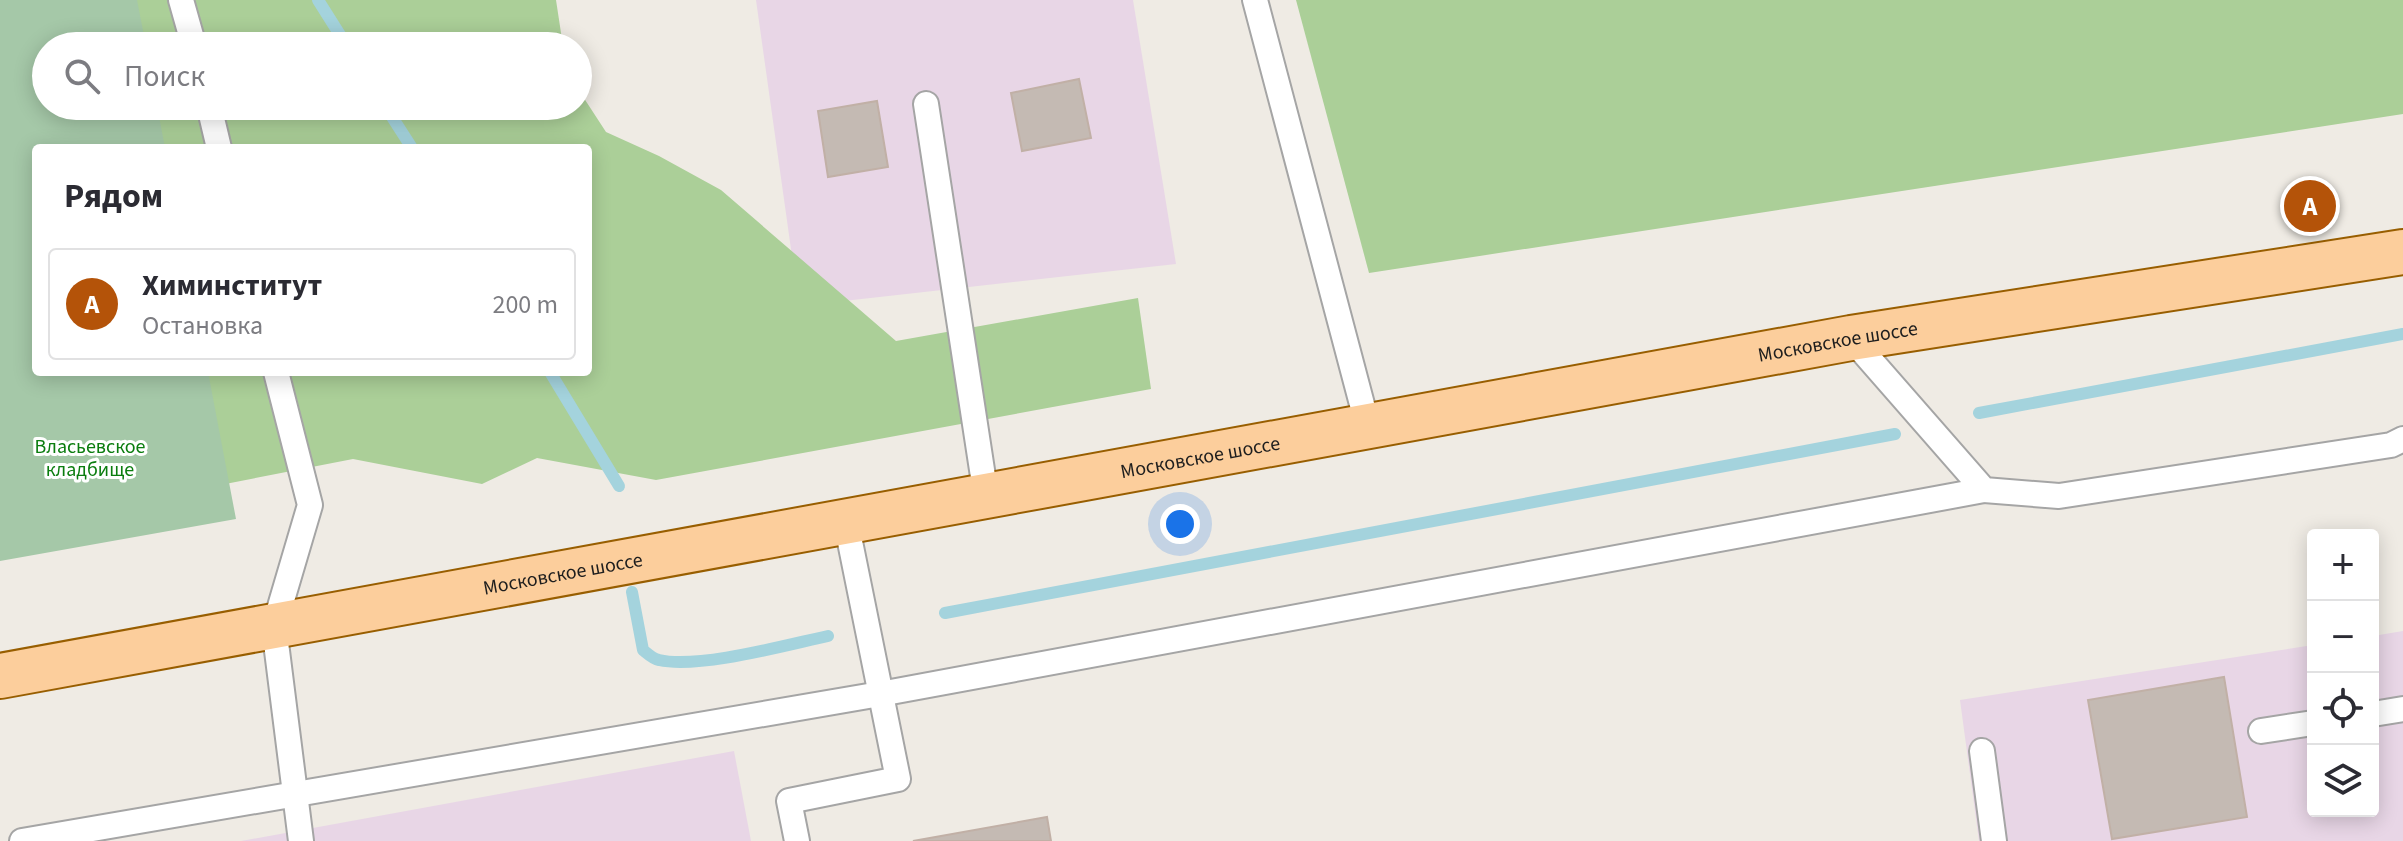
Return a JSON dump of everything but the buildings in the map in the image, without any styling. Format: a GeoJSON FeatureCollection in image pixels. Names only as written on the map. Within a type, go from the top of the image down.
{"type":"FeatureCollection","features":[{"type":"Feature","properties":{"kind":"main road","name":"Московское шоссе"},"geometry":{"type":"LineString","coordinates":[[0,676],[1851,338],[2403,252]]}},
{"type":"Feature","properties":{"kind":"lane"},"geometry":{"type":"LineString","coordinates":[[181,0],[190,32]]}},
{"type":"Feature","properties":{"kind":"lane"},"geometry":{"type":"LineString","coordinates":[[1255,0],[1368,427]]}},
{"type":"Feature","properties":{"kind":"lane"},"geometry":{"type":"LineString","coordinates":[[926,104],[986,496]]}},
{"type":"Feature","properties":{"kind":"lane"},"geometry":{"type":"LineString","coordinates":[[212,120],[218,144]]}},
{"type":"Feature","properties":{"kind":"lane"},"geometry":{"type":"LineString","coordinates":[[1851,338],[1984,490]]}},
{"type":"Feature","properties":{"kind":"lane"},"geometry":{"type":"LineString","coordinates":[[277,376],[310,505],[274,627],[301,841]]}},
{"type":"Feature","properties":{"kind":"lane"},"geometry":{"type":"LineString","coordinates":[[22,841],[880,694],[1984,490],[2059,496],[2391,445],[2403,439]]}},
{"type":"Feature","properties":{"kind":"lane"},"geometry":{"type":"LineString","coordinates":[[797,841],[789,801],[898,779],[846,522]]}},
{"type":"Feature","properties":{"kind":"lane"},"geometry":{"type":"LineString","coordinates":[[2379,713],[2403,709]]}},
{"type":"Feature","properties":{"kind":"lane"},"geometry":{"type":"LineString","coordinates":[[2261,731],[2307,724]]}},
{"type":"Feature","properties":{"kind":"lane"},"geometry":{"type":"LineString","coordinates":[[1982,751],[1994,841]]}},
{"type":"Feature","properties":{"kind":"shaded area"},"geometry":{"type":"Polygon","coordinates":[[[756,0],[1133,0],[1176,264],[799,306],[756,0]]]}},
{"type":"Feature","properties":{"kind":"shaded area"},"geometry":{"type":"Polygon","coordinates":[[[2403,631],[2403,841],[1979,841],[1960,700],[2307,646],[2307,817],[2379,817],[2379,635],[2403,631]]]}},
{"type":"Feature","properties":{"kind":"shaded area"},"geometry":{"type":"Polygon","coordinates":[[[734,751],[751,841],[241,841],[734,751]]]}},
{"type":"Feature","properties":{"kind":"green space"},"geometry":{"type":"Polygon","coordinates":[[[0,0],[556,0],[561,32],[32,32],[32,120],[592,120],[592,110],[606,132],[659,156],[721,190],[896,341],[1138,298],[1151,389],[656,480],[537,458],[482,484],[353,459],[0,528],[0,0]]]}},
{"type":"Feature","properties":{"kind":"green space","name":"Власьевское кладбище"},"geometry":{"type":"Polygon","coordinates":[[[0,0],[137,0],[143,32],[32,32],[32,120],[160,120],[164,144],[32,144],[32,376],[209,376],[236,519],[0,561],[0,0]]]}},
{"type":"Feature","properties":{"kind":"green space"},"geometry":{"type":"Polygon","coordinates":[[[1296,0],[2403,0],[2403,114],[1369,273],[1296,0]]]}},
{"type":"Feature","properties":{"kind":"waterway"},"geometry":{"type":"LineString","coordinates":[[318,0],[338,32]]}},
{"type":"Feature","properties":{"kind":"waterway"},"geometry":{"type":"LineString","coordinates":[[394,120],[409,144]]}},
{"type":"Feature","properties":{"kind":"waterway"},"geometry":{"type":"LineString","coordinates":[[1979,413],[2403,334]]}},
{"type":"Feature","properties":{"kind":"waterway"},"geometry":{"type":"LineString","coordinates":[[552,376],[619,486]]}},
{"type":"Feature","properties":{"kind":"waterway"},"geometry":{"type":"LineString","coordinates":[[945,613],[1895,434]]}},
{"type":"Feature","properties":{"kind":"waterway"},"geometry":{"type":"LineString","coordinates":[[632,592],[643,650],[659,660],[719,659],[828,636]]}},
{"type":"Feature","properties":{"kind":"place","name":"Химинститут"},"geometry":{"type":"Point","coordinates":[2310,206]}}]}
